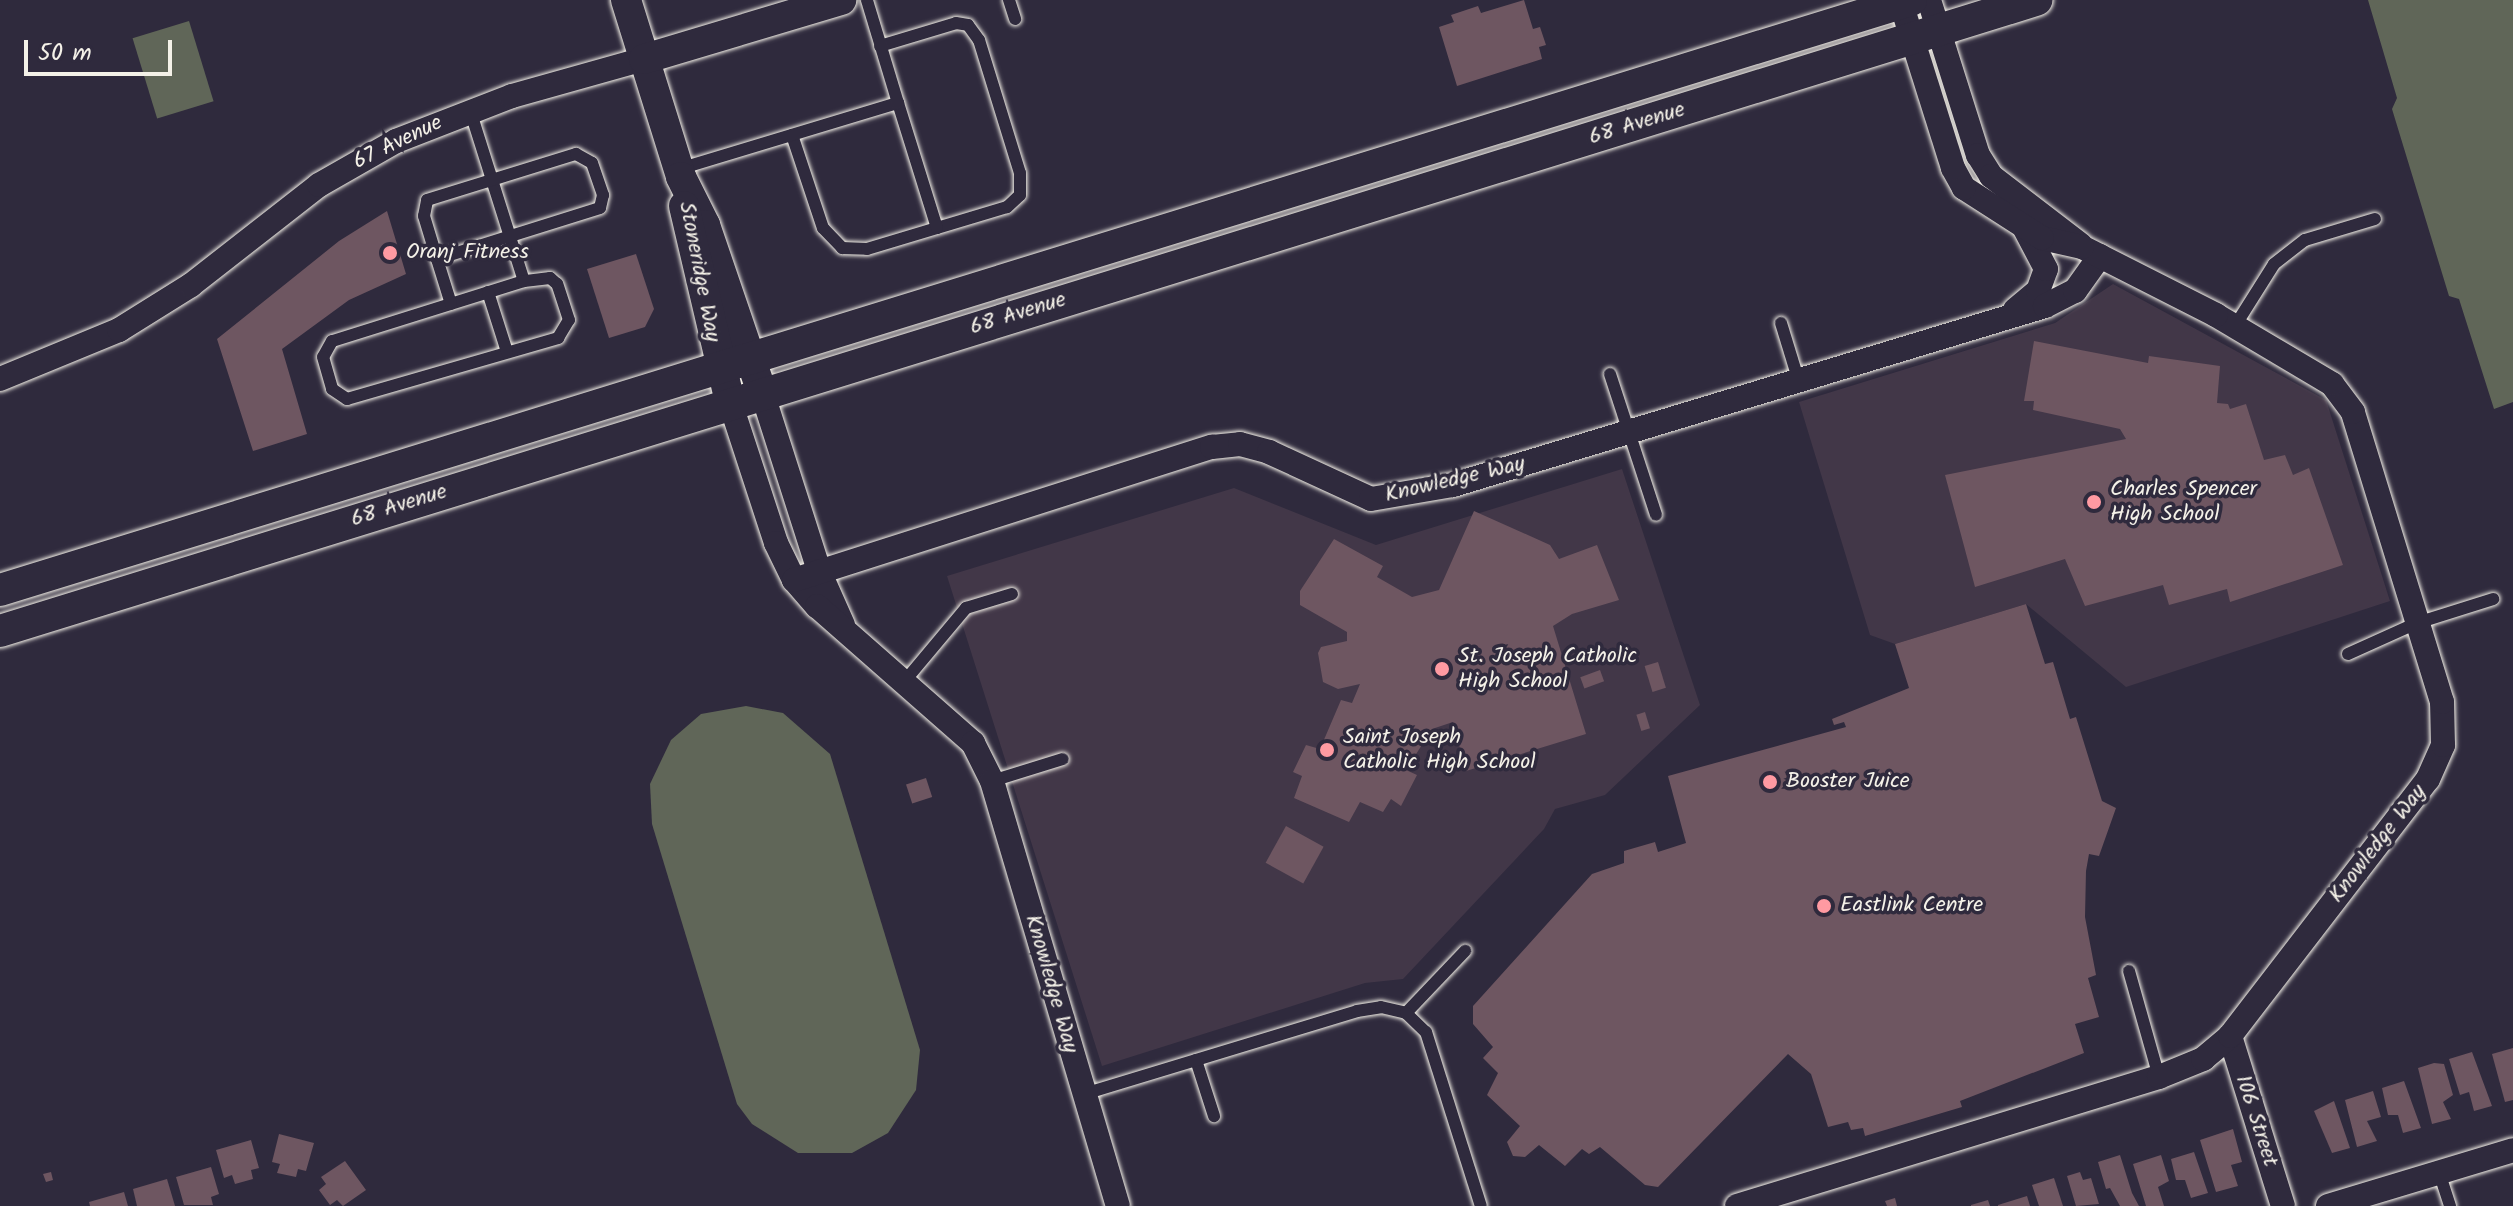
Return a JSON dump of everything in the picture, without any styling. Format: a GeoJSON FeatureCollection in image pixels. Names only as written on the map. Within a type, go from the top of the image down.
{"type":"FeatureCollection","features":[{"type":"Feature","properties":{"kind":"main road","name":"68 Avenue"},"geometry":{"type":"LineString","coordinates":[[0,631],[762,392],[2036,0]]}},
{"type":"Feature","properties":{"kind":"main road","name":"68 Avenue"},"geometry":{"type":"LineString","coordinates":[[0,590],[1910,1]]}},
{"type":"Feature","properties":{"kind":"street","name":"Stoneridge Way"},"geometry":{"type":"LineString","coordinates":[[626,0],[680,173],[705,225],[750,357]]}},
{"type":"Feature","properties":{"kind":"street","name":"67 Avenue"},"geometry":{"type":"LineString","coordinates":[[0,379],[119,330],[191,285],[285,209],[355,163],[470,110],[841,0]]}},
{"type":"Feature","properties":{"kind":"street","name":"Knowledge Way"},"geometry":{"type":"LineString","coordinates":[[1910,1],[1978,155],[1991,176],[2091,251]]}},
{"type":"Feature","properties":{"kind":"street","name":"Knowledge Way"},"geometry":{"type":"LineString","coordinates":[[1737,1206],[2159,1077],[2203,1059],[2230,1036],[2428,779],[2443,745],[2442,702],[2353,412],[2332,384],[2235,326],[2091,251],[2025,229],[1964,188],[1953,168],[1926,35]]}},
{"type":"Feature","properties":{"kind":"street","name":"Stoneridge Way"},"geometry":{"type":"LineString","coordinates":[[680,173],[687,234],[719,366]]}},
{"type":"Feature","properties":{"kind":"street","name":"Knowledge Way"},"geometry":{"type":"LineString","coordinates":[[2004,319],[2038,291],[2043,280],[2043,256],[2025,229]]}},
{"type":"Feature","properties":{"kind":"street","name":"Knowledge Way"},"geometry":{"type":"LineString","coordinates":[[794,580],[1212,447],[1240,444],[1269,452],[1371,499],[1453,485],[2004,319],[2075,291],[2091,251]]}},
{"type":"Feature","properties":{"kind":"street","name":"Knowledge Way"},"geometry":{"type":"LineString","coordinates":[[750,357],[819,571],[846,631]]}},
{"type":"Feature","properties":{"kind":"street","name":"Knowledge Way"},"geometry":{"type":"LineString","coordinates":[[719,366],[776,543],[794,580],[846,631],[973,743],[992,781],[1118,1206]]}},
{"type":"Feature","properties":{"kind":"street","name":"106 Street"},"geometry":{"type":"LineString","coordinates":[[2230,1036],[2283,1206]]}},
{"type":"Feature","properties":{"kind":"street"},"geometry":{"type":"LineString","coordinates":[[2328,1206],[2513,1150]]}},
{"type":"Feature","properties":{"kind":"lane"},"geometry":{"type":"LineString","coordinates":[[867,0],[937,228]]}},
{"type":"Feature","properties":{"kind":"lane"},"geometry":{"type":"LineString","coordinates":[[1009,0],[1015,19]]}},
{"type":"Feature","properties":{"kind":"lane"},"geometry":{"type":"LineString","coordinates":[[792,135],[823,228],[842,248],[867,249],[1007,207],[1020,195],[1020,173],[979,40],[968,25],[956,23],[880,46]]}},
{"type":"Feature","properties":{"kind":"lane"},"geometry":{"type":"LineString","coordinates":[[680,173],[898,103]]}},
{"type":"Feature","properties":{"kind":"lane"},"geometry":{"type":"LineString","coordinates":[[470,110],[524,281]]}},
{"type":"Feature","properties":{"kind":"lane"},"geometry":{"type":"LineString","coordinates":[[437,259],[595,211],[603,195],[592,163],[582,154],[424,205],[437,259],[451,304]]}},
{"type":"Feature","properties":{"kind":"lane"},"geometry":{"type":"LineString","coordinates":[[2235,326],[2274,264],[2305,240],[2375,219]]}},
{"type":"Feature","properties":{"kind":"lane"},"geometry":{"type":"LineString","coordinates":[[550,278],[557,284],[569,320],[558,338],[347,399],[337,396],[323,357],[332,341],[524,281],[550,278]]}},
{"type":"Feature","properties":{"kind":"lane"},"geometry":{"type":"LineString","coordinates":[[488,292],[507,352]]}},
{"type":"Feature","properties":{"kind":"lane"},"geometry":{"type":"LineString","coordinates":[[1781,323],[1799,382]]}},
{"type":"Feature","properties":{"kind":"lane"},"geometry":{"type":"LineString","coordinates":[[1610,374],[1656,515]]}},
{"type":"Feature","properties":{"kind":"lane"},"geometry":{"type":"LineString","coordinates":[[904,682],[966,608],[1012,594]]}},
{"type":"Feature","properties":{"kind":"lane"},"geometry":{"type":"LineString","coordinates":[[2348,654],[2417,623],[2493,599]]}},
{"type":"Feature","properties":{"kind":"lane"},"geometry":{"type":"LineString","coordinates":[[992,781],[1063,759]]}},
{"type":"Feature","properties":{"kind":"lane"},"geometry":{"type":"LineString","coordinates":[[1406,1013],[1465,951]]}},
{"type":"Feature","properties":{"kind":"lane"},"geometry":{"type":"LineString","coordinates":[[2129,971],[2159,1077]]}},
{"type":"Feature","properties":{"kind":"lane"},"geometry":{"type":"LineString","coordinates":[[1084,1094],[1357,1011],[1381,1007],[1406,1013],[1426,1032],[1481,1206]]}},
{"type":"Feature","properties":{"kind":"lane"},"geometry":{"type":"LineString","coordinates":[[1196,1060],[1214,1116]]}},
{"type":"Feature","properties":{"kind":"lane"},"geometry":{"type":"LineString","coordinates":[[2439,1172],[2450,1206]]}},
{"type":"Feature","properties":{"kind":"shaded area","name":"Charles Spencer High School"},"geometry":{"type":"Polygon","coordinates":[[[2113,284],[2326,400],[2390,601],[2126,687],[2026,604],[1895,644],[1870,635],[1799,402],[2055,323],[2113,284]]]}},
{"type":"Feature","properties":{"kind":"shaded area","name":"Saint Joseph Catholic High School"},"geometry":{"type":"Polygon","coordinates":[[[1622,469],[1700,705],[1605,795],[1555,809],[1544,829],[1403,979],[1365,983],[1102,1066],[947,576],[1234,488],[1376,545],[1622,469]]]}},
{"type":"Feature","properties":{"kind":"green space"},"geometry":{"type":"Polygon","coordinates":[[[2368,0],[2513,0],[2513,402],[2494,409],[2459,299],[2449,296],[2392,109],[2397,98],[2368,0]]]}},
{"type":"Feature","properties":{"kind":"green space"},"geometry":{"type":"Polygon","coordinates":[[[189,21],[214,101],[157,119],[133,38],[189,21]]]}},
{"type":"Feature","properties":{"kind":"green space"},"geometry":{"type":"Polygon","coordinates":[[[746,706],[783,713],[830,754],[920,1050],[916,1090],[888,1133],[852,1153],[798,1153],[752,1124],[737,1104],[652,824],[650,784],[671,740],[701,714],[746,706]]]}},
{"type":"Feature","properties":{"kind":"building"},"geometry":{"type":"Polygon","coordinates":[[[1524,0],[1533,29],[1540,27],[1546,45],[1539,47],[1542,59],[1457,86],[1439,27],[1454,22],[1451,15],[1478,6],[1481,13],[1524,0]]]}},
{"type":"Feature","properties":{"kind":"building"},"geometry":{"type":"Polygon","coordinates":[[[387,211],[406,274],[349,300],[282,349],[307,434],[253,451],[217,339],[339,241],[387,211]]]}},
{"type":"Feature","properties":{"kind":"building"},"geometry":{"type":"Polygon","coordinates":[[[636,254],[654,309],[645,327],[609,338],[587,269],[636,254]]]}},
{"type":"Feature","properties":{"kind":"building","name":"Charles Spencer High School"},"geometry":{"type":"Polygon","coordinates":[[[2034,341],[2148,363],[2149,356],[2220,366],[2217,403],[2228,404],[2230,409],[2246,404],[2264,460],[2285,455],[2293,475],[2309,468],[2343,565],[2230,602],[2227,589],[2169,605],[2163,585],[2085,606],[2065,559],[1975,587],[1945,475],[2126,439],[2120,429],[2033,410],[2034,401],[2024,401],[2034,341]]]}},
{"type":"Feature","properties":{"kind":"building","name":"St. Joseph Catholic High School"},"geometry":{"type":"Polygon","coordinates":[[[1474,511],[1550,545],[1559,559],[1597,545],[1619,600],[1572,614],[1553,626],[1586,734],[1466,771],[1453,722],[1432,729],[1406,770],[1417,775],[1401,806],[1391,799],[1383,812],[1360,802],[1349,822],[1294,798],[1302,776],[1293,772],[1306,745],[1320,749],[1341,700],[1352,703],[1360,684],[1338,689],[1323,682],[1318,653],[1321,647],[1347,641],[1347,632],[1300,605],[1300,591],[1334,539],[1383,566],[1377,577],[1412,597],[1439,590],[1474,511]]]}},
{"type":"Feature","properties":{"kind":"building","name":"Eastlink Centre"},"geometry":{"type":"Polygon","coordinates":[[[2026,604],[2045,664],[2053,662],[2070,719],[2076,717],[2102,801],[2116,808],[2099,856],[2089,854],[2086,871],[2085,917],[2096,975],[2088,978],[2099,1017],[2075,1024],[2084,1053],[1960,1101],[1962,1107],[1865,1136],[1863,1128],[1851,1130],[1848,1122],[1828,1127],[1811,1074],[1788,1054],[1658,1187],[1645,1185],[1600,1147],[1589,1154],[1582,1149],[1565,1166],[1539,1145],[1525,1157],[1513,1156],[1507,1142],[1520,1126],[1487,1095],[1498,1073],[1483,1058],[1493,1047],[1473,1024],[1473,1006],[1592,874],[1624,863],[1624,851],[1655,842],[1658,852],[1686,843],[1668,776],[1846,727],[1844,722],[1834,725],[1832,719],[1909,688],[1895,644],[2026,604]]]}},
{"type":"Feature","properties":{"kind":"building"},"geometry":{"type":"Polygon","coordinates":[[[1658,662],[1666,688],[1653,692],[1645,666],[1658,662]]]}},
{"type":"Feature","properties":{"kind":"building"},"geometry":{"type":"Polygon","coordinates":[[[1600,670],[1604,681],[1584,688],[1580,677],[1600,670]]]}},
{"type":"Feature","properties":{"kind":"building"},"geometry":{"type":"Polygon","coordinates":[[[1645,712],[1650,728],[1641,731],[1636,715],[1645,712]]]}},
{"type":"Feature","properties":{"kind":"building"},"geometry":{"type":"Polygon","coordinates":[[[926,778],[932,797],[912,804],[906,784],[926,778]]]}},
{"type":"Feature","properties":{"kind":"building"},"geometry":{"type":"Polygon","coordinates":[[[1286,826],[1324,847],[1303,884],[1266,863],[1286,826]]]}},
{"type":"Feature","properties":{"kind":"building"},"geometry":{"type":"Polygon","coordinates":[[[2513,1048],[2513,1100],[2505,1102],[2492,1054],[2513,1048]]]}},
{"type":"Feature","properties":{"kind":"building"},"geometry":{"type":"Polygon","coordinates":[[[2472,1052],[2492,1106],[2474,1111],[2469,1092],[2460,1095],[2449,1059],[2472,1052]]]}},
{"type":"Feature","properties":{"kind":"building"},"geometry":{"type":"Polygon","coordinates":[[[2434,1063],[2444,1064],[2453,1095],[2443,1102],[2451,1119],[2432,1124],[2418,1068],[2434,1063]]]}},
{"type":"Feature","properties":{"kind":"building"},"geometry":{"type":"Polygon","coordinates":[[[2404,1081],[2421,1128],[2403,1133],[2398,1115],[2388,1115],[2382,1088],[2404,1081]]]}},
{"type":"Feature","properties":{"kind":"building"},"geometry":{"type":"Polygon","coordinates":[[[2373,1091],[2381,1117],[2367,1121],[2377,1141],[2357,1147],[2345,1100],[2373,1091]]]}},
{"type":"Feature","properties":{"kind":"building"},"geometry":{"type":"Polygon","coordinates":[[[2334,1101],[2350,1148],[2332,1153],[2314,1111],[2334,1101]]]}},
{"type":"Feature","properties":{"kind":"building"},"geometry":{"type":"Polygon","coordinates":[[[2233,1129],[2242,1162],[2231,1165],[2238,1186],[2216,1192],[2200,1140],[2233,1129]]]}},
{"type":"Feature","properties":{"kind":"building"},"geometry":{"type":"Polygon","coordinates":[[[279,1134],[314,1143],[306,1171],[298,1169],[296,1177],[277,1173],[280,1164],[272,1162],[279,1134]]]}},
{"type":"Feature","properties":{"kind":"building"},"geometry":{"type":"Polygon","coordinates":[[[251,1140],[259,1168],[251,1170],[253,1179],[235,1184],[232,1175],[224,1178],[216,1150],[251,1140]]]}},
{"type":"Feature","properties":{"kind":"building"},"geometry":{"type":"Polygon","coordinates":[[[2194,1152],[2208,1193],[2191,1198],[2185,1180],[2176,1180],[2171,1159],[2194,1152]]]}},
{"type":"Feature","properties":{"kind":"building"},"geometry":{"type":"Polygon","coordinates":[[[2120,1155],[2139,1206],[2120,1206],[2110,1188],[2106,1189],[2098,1162],[2120,1155]]]}},
{"type":"Feature","properties":{"kind":"building"},"geometry":{"type":"Polygon","coordinates":[[[2161,1155],[2169,1181],[2158,1187],[2164,1206],[2146,1206],[2133,1164],[2161,1155]]]}},
{"type":"Feature","properties":{"kind":"building"},"geometry":{"type":"Polygon","coordinates":[[[345,1161],[366,1190],[343,1206],[337,1200],[330,1205],[319,1190],[326,1184],[321,1177],[345,1161]]]}},
{"type":"Feature","properties":{"kind":"building"},"geometry":{"type":"Polygon","coordinates":[[[211,1167],[219,1194],[211,1197],[213,1205],[184,1205],[176,1177],[211,1167]]]}},
{"type":"Feature","properties":{"kind":"building"},"geometry":{"type":"Polygon","coordinates":[[[51,1172],[53,1180],[46,1182],[43,1174],[51,1172]]]}},
{"type":"Feature","properties":{"kind":"building"},"geometry":{"type":"Polygon","coordinates":[[[2080,1172],[2083,1180],[2091,1178],[2099,1204],[2076,1206],[2067,1176],[2080,1172]]]}},
{"type":"Feature","properties":{"kind":"building"},"geometry":{"type":"Polygon","coordinates":[[[2054,1178],[2063,1206],[2039,1206],[2032,1185],[2054,1178]]]}},
{"type":"Feature","properties":{"kind":"building"},"geometry":{"type":"Polygon","coordinates":[[[167,1179],[175,1206],[137,1206],[133,1189],[167,1179]]]}},
{"type":"Feature","properties":{"kind":"building"},"geometry":{"type":"Polygon","coordinates":[[[124,1192],[128,1206],[90,1206],[89,1202],[124,1192]]]}},
{"type":"Feature","properties":{"kind":"building"},"geometry":{"type":"Polygon","coordinates":[[[2027,1196],[2030,1206],[1998,1206],[1998,1205],[2027,1196]]]}},
{"type":"Feature","properties":{"kind":"building"},"geometry":{"type":"Polygon","coordinates":[[[1895,1198],[1897,1206],[1887,1206],[1885,1201],[1895,1198]]]}},
{"type":"Feature","properties":{"kind":"building"},"geometry":{"type":"Polygon","coordinates":[[[1988,1200],[1990,1206],[1971,1206],[1971,1205],[1988,1200]]]}},
{"type":"Feature","properties":{"kind":"place","name":"Oranj Fitness"},"geometry":{"type":"Point","coordinates":[390,253]}},
{"type":"Feature","properties":{"kind":"place","name":"Charles Spencer High School"},"geometry":{"type":"Point","coordinates":[2094,502]}},
{"type":"Feature","properties":{"kind":"place","name":"St. Joseph Catholic High School"},"geometry":{"type":"Point","coordinates":[1442,669]}},
{"type":"Feature","properties":{"kind":"place","name":"Saint Joseph Catholic High School"},"geometry":{"type":"Point","coordinates":[1327,750]}},
{"type":"Feature","properties":{"kind":"place","name":"Booster Juice"},"geometry":{"type":"Point","coordinates":[1770,782]}},
{"type":"Feature","properties":{"kind":"place","name":"Eastlink Centre"},"geometry":{"type":"Point","coordinates":[1824,906]}}]}
